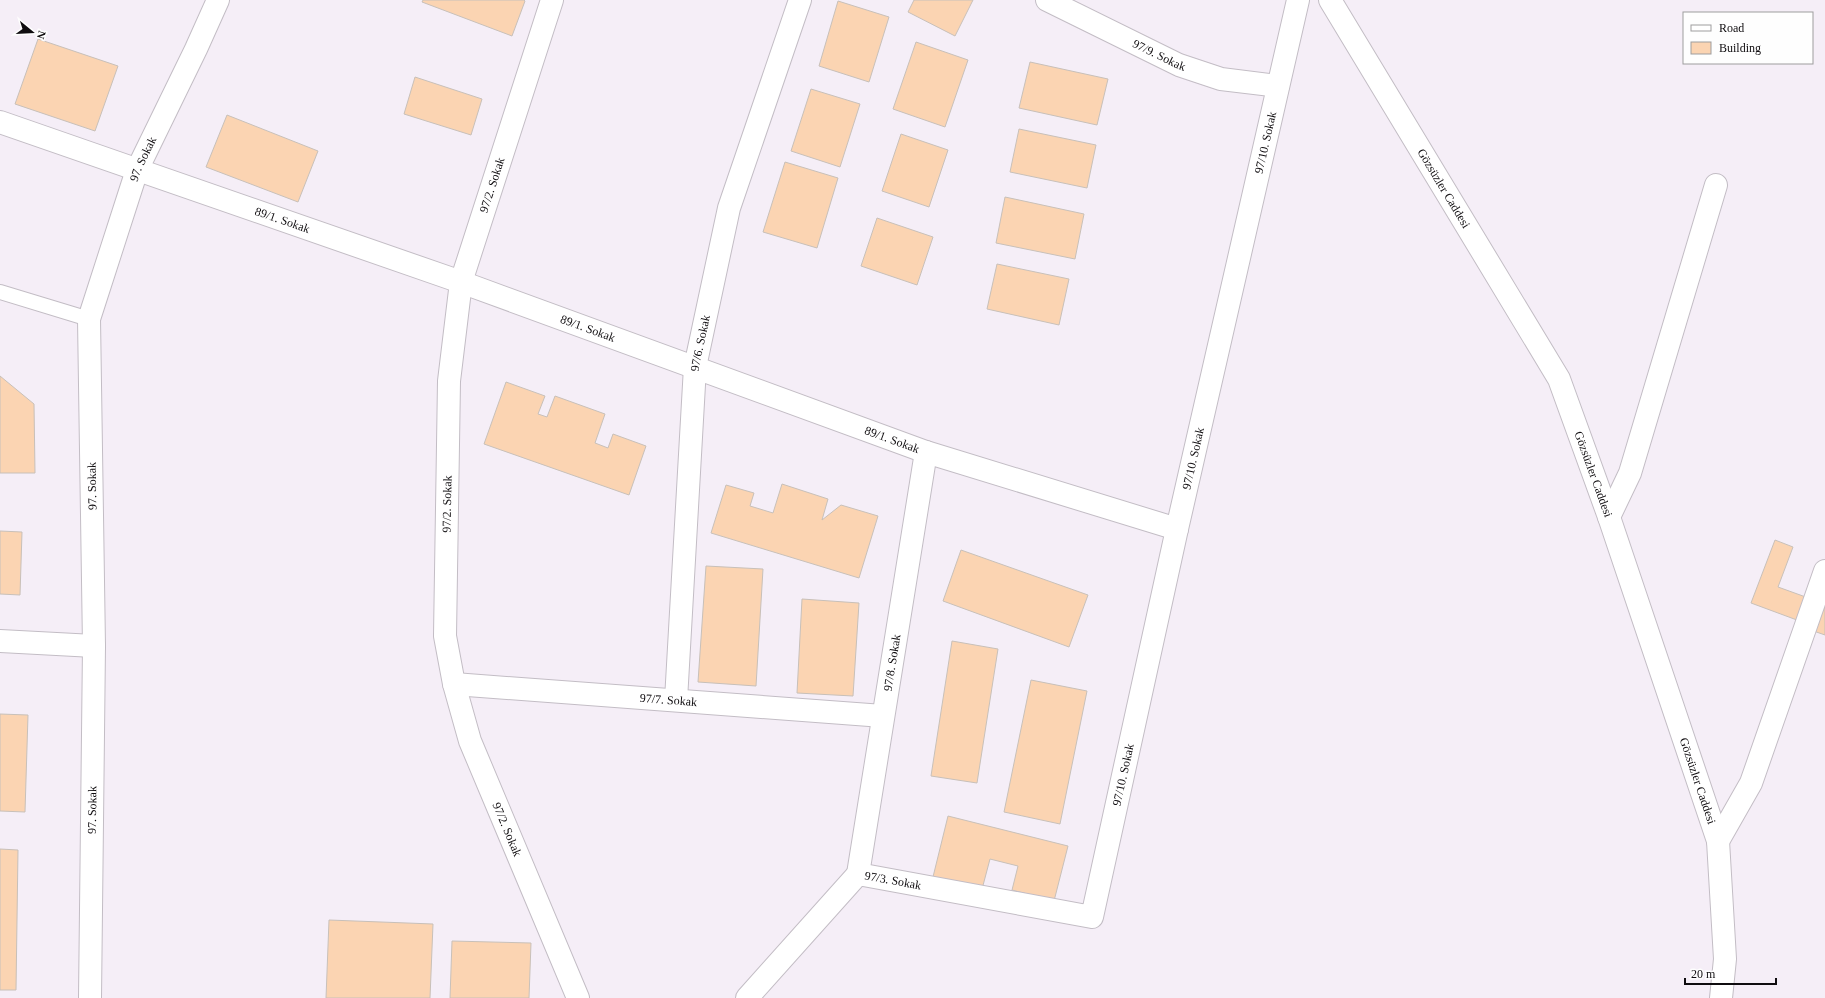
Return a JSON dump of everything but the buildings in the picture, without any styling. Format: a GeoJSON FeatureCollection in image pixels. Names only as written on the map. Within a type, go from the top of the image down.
{"type":"FeatureCollection","features":[{"type":"Feature","properties":{"kind":"street","name":"97. Sokak"},"geometry":{"type":"LineString","coordinates":[[90,998],[94,646],[89,319],[137,170],[196,49],[218,0]]}},
{"type":"Feature","properties":{"kind":"street","name":"97/2. Sokak"},"geometry":{"type":"LineString","coordinates":[[552,0],[461,282],[449,381],[445,636],[454,684],[470,741],[578,998]]}},
{"type":"Feature","properties":{"kind":"street","name":"97/6. Sokak"},"geometry":{"type":"LineString","coordinates":[[676,700],[695,367],[729,208],[800,0]]}},
{"type":"Feature","properties":{"kind":"street","name":"97/9. Sokak"},"geometry":{"type":"LineString","coordinates":[[1047,0],[1179,65],[1221,79],[1278,86]]}},
{"type":"Feature","properties":{"kind":"street","name":"97/10. Sokak"},"geometry":{"type":"LineString","coordinates":[[1092,917],[1177,529],[1298,0]]}},
{"type":"Feature","properties":{"kind":"street","name":"Gözsüzler Caddesi"},"geometry":{"type":"LineString","coordinates":[[1330,0],[1559,378],[1609,517],[1718,841],[1725,959],[1721,998]]}},
{"type":"Feature","properties":{"kind":"street","name":"89/1. Sokak"},"geometry":{"type":"LineString","coordinates":[[0,122],[461,282],[926,452],[1177,529]]}},
{"type":"Feature","properties":{"kind":"street"},"geometry":{"type":"LineString","coordinates":[[1609,517],[1630,473],[1716,185]]}},
{"type":"Feature","properties":{"kind":"street","name":"97/8. Sokak"},"geometry":{"type":"LineString","coordinates":[[858,874],[926,452]]}},
{"type":"Feature","properties":{"kind":"street"},"geometry":{"type":"LineString","coordinates":[[1718,841],[1751,783],[1825,572]]}},
{"type":"Feature","properties":{"kind":"street"},"geometry":{"type":"LineString","coordinates":[[0,641],[94,646]]}},
{"type":"Feature","properties":{"kind":"street","name":"97/7. Sokak"},"geometry":{"type":"LineString","coordinates":[[454,684],[884,716]]}},
{"type":"Feature","properties":{"kind":"street","name":"97/3. Sokak"},"geometry":{"type":"LineString","coordinates":[[747,998],[858,874],[1092,917]]}},
{"type":"Feature","properties":{"kind":"lane"},"geometry":{"type":"LineString","coordinates":[[0,292],[89,319]]}}]}
